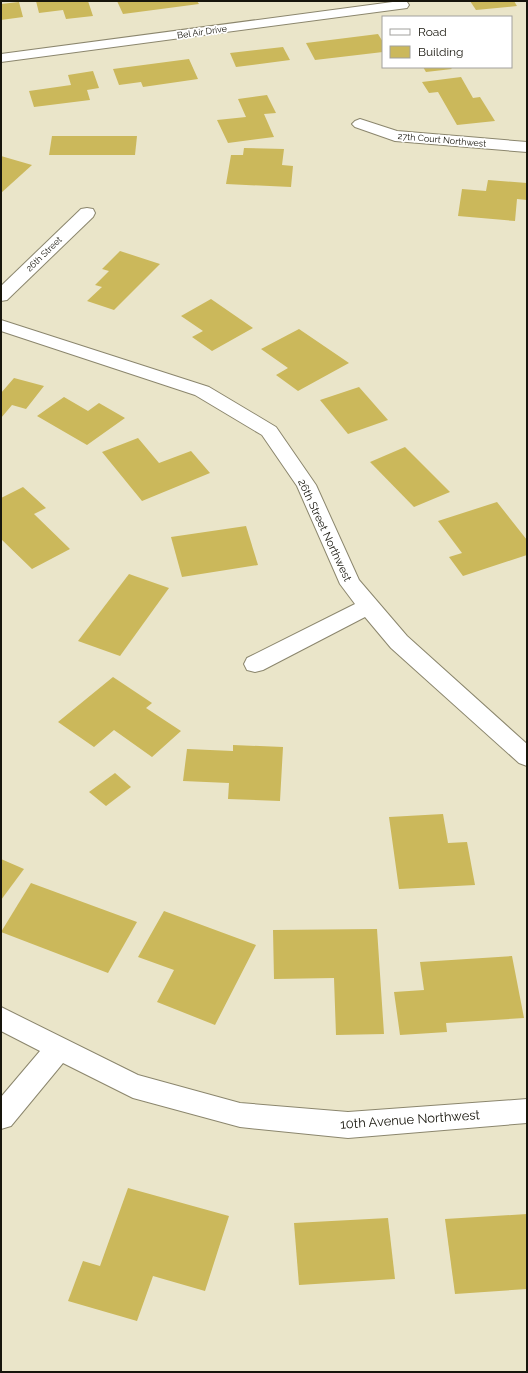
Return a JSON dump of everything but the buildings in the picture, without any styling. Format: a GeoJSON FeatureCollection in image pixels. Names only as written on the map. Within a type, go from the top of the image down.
{"type":"FeatureCollection","features":[{"type":"Feature","properties":{"kind":"street","name":"Bel Air Drive"},"geometry":{"type":"LineString","coordinates":[[1,58],[402,5]]}},
{"type":"Feature","properties":{"kind":"street","name":"27th Court Northwest"},"geometry":{"type":"LineString","coordinates":[[360,124],[395,136],[527,147]]}},
{"type":"Feature","properties":{"kind":"street","name":"26th Street"},"geometry":{"type":"LineString","coordinates":[[1,296],[87,213]]}},
{"type":"Feature","properties":{"kind":"street","name":"26th Street Northwest"},"geometry":{"type":"LineString","coordinates":[[1,325],[202,391],[268,431],[306,485],[350,584],[399,642],[527,757]]}},
{"type":"Feature","properties":{"kind":"street"},"geometry":{"type":"LineString","coordinates":[[255,664],[368,606]]}},
{"type":"Feature","properties":{"kind":"street","name":"10th Avenue Northwest"},"geometry":{"type":"LineString","coordinates":[[1,1018],[133,1086],[240,1115],[348,1125],[527,1111]]}},
{"type":"Feature","properties":{"kind":"street"},"geometry":{"type":"LineString","coordinates":[[1,1117],[59,1048]]}}]}
